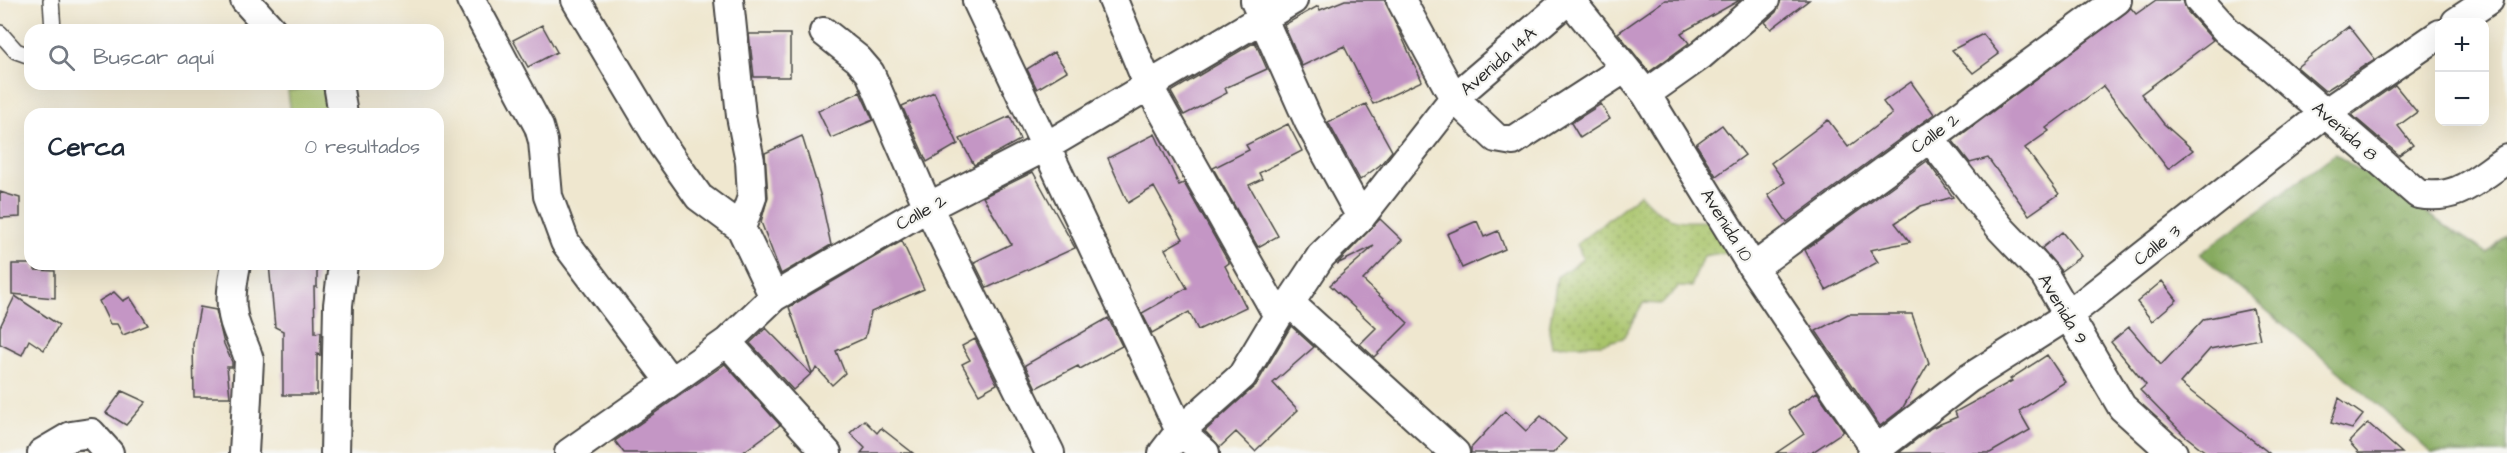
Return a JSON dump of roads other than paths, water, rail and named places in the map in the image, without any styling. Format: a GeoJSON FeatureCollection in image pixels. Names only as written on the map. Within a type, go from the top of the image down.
{"type":"FeatureCollection","features":[{"type":"Feature","properties":{"kind":"street"},"geometry":{"type":"LineString","coordinates":[[245,0],[267,24]]}},
{"type":"Feature","properties":{"kind":"street"},"geometry":{"type":"LineString","coordinates":[[471,0],[539,127],[543,141],[548,196],[565,242],[670,381]]}},
{"type":"Feature","properties":{"kind":"street"},"geometry":{"type":"LineString","coordinates":[[729,0],[741,116],[750,161],[752,197],[741,228]]}},
{"type":"Feature","properties":{"kind":"street"},"geometry":{"type":"LineString","coordinates":[[1113,0],[1149,87],[1284,309],[1452,452]]}},
{"type":"Feature","properties":{"kind":"street","name":"Calle 2"},"geometry":{"type":"LineString","coordinates":[[569,453],[727,342],[774,297],[928,207],[1045,147],[1149,87],[1258,9],[1293,0]]}},
{"type":"Feature","properties":{"kind":"street"},"geometry":{"type":"LineString","coordinates":[[1401,0],[1454,98],[1496,138],[1513,141],[1624,69]]}},
{"type":"Feature","properties":{"kind":"street","name":"Avenida 14A"},"geometry":{"type":"LineString","coordinates":[[1162,453],[1180,431],[1242,376],[1321,256],[1361,217],[1454,98],[1569,0]]}},
{"type":"Feature","properties":{"kind":"street","name":"Avenida 10"},"geometry":{"type":"LineString","coordinates":[[1569,0],[1646,94],[1754,268],[1876,452]]}},
{"type":"Feature","properties":{"kind":"street"},"geometry":{"type":"LineString","coordinates":[[1646,94],[1701,55],[1765,0]]}},
{"type":"Feature","properties":{"kind":"street","name":"Calle 2"},"geometry":{"type":"LineString","coordinates":[[1754,268],[2117,0]]}},
{"type":"Feature","properties":{"kind":"street","name":"Avenida 8"},"geometry":{"type":"LineString","coordinates":[[2199,0],[2227,31],[2418,194],[2439,197],[2458,191],[2507,159]]}},
{"type":"Feature","properties":{"kind":"street"},"geometry":{"type":"LineString","coordinates":[[2462,18],[2488,0]]}},
{"type":"Feature","properties":{"kind":"street"},"geometry":{"type":"LineString","coordinates":[[977,2],[1180,431],[1205,453]]}},
{"type":"Feature","properties":{"kind":"street"},"geometry":{"type":"LineString","coordinates":[[588,5],[663,146],[699,197],[741,228],[774,297]]}},
{"type":"Feature","properties":{"kind":"street"},"geometry":{"type":"LineString","coordinates":[[1258,9],[1309,122],[1361,217]]}},
{"type":"Feature","properties":{"kind":"street"},"geometry":{"type":"LineString","coordinates":[[824,32],[858,59],[870,74],[928,207],[1050,453]]}},
{"type":"Feature","properties":{"kind":"street","name":"Calle 3"},"geometry":{"type":"LineString","coordinates":[[1876,452],[1968,379],[2067,316],[2325,113],[2435,37]]}},
{"type":"Feature","properties":{"kind":"street"},"geometry":{"type":"LineString","coordinates":[[339,90],[342,108]]}},
{"type":"Feature","properties":{"kind":"street","name":"Avenida 9"},"geometry":{"type":"LineString","coordinates":[[1929,137],[2001,229],[2044,274],[2122,407],[2173,453]]}},
{"type":"Feature","properties":{"kind":"street"},"geometry":{"type":"LineString","coordinates":[[235,270],[230,297],[236,327],[246,346],[249,360],[244,453]]}},
{"type":"Feature","properties":{"kind":"street"},"geometry":{"type":"LineString","coordinates":[[335,453],[338,305],[343,270]]}},
{"type":"Feature","properties":{"kind":"street"},"geometry":{"type":"LineString","coordinates":[[727,342],[824,452]]}},
{"type":"Feature","properties":{"kind":"street"},"geometry":{"type":"LineString","coordinates":[[42,453],[71,436],[91,433],[107,449]]}},
{"type":"Feature","properties":{"kind":"lane"},"geometry":{"type":"LineString","coordinates":[[51,0],[53,24]]}},
{"type":"Feature","properties":{"kind":"lane"},"geometry":{"type":"LineString","coordinates":[[0,33],[23,54]]}}]}
